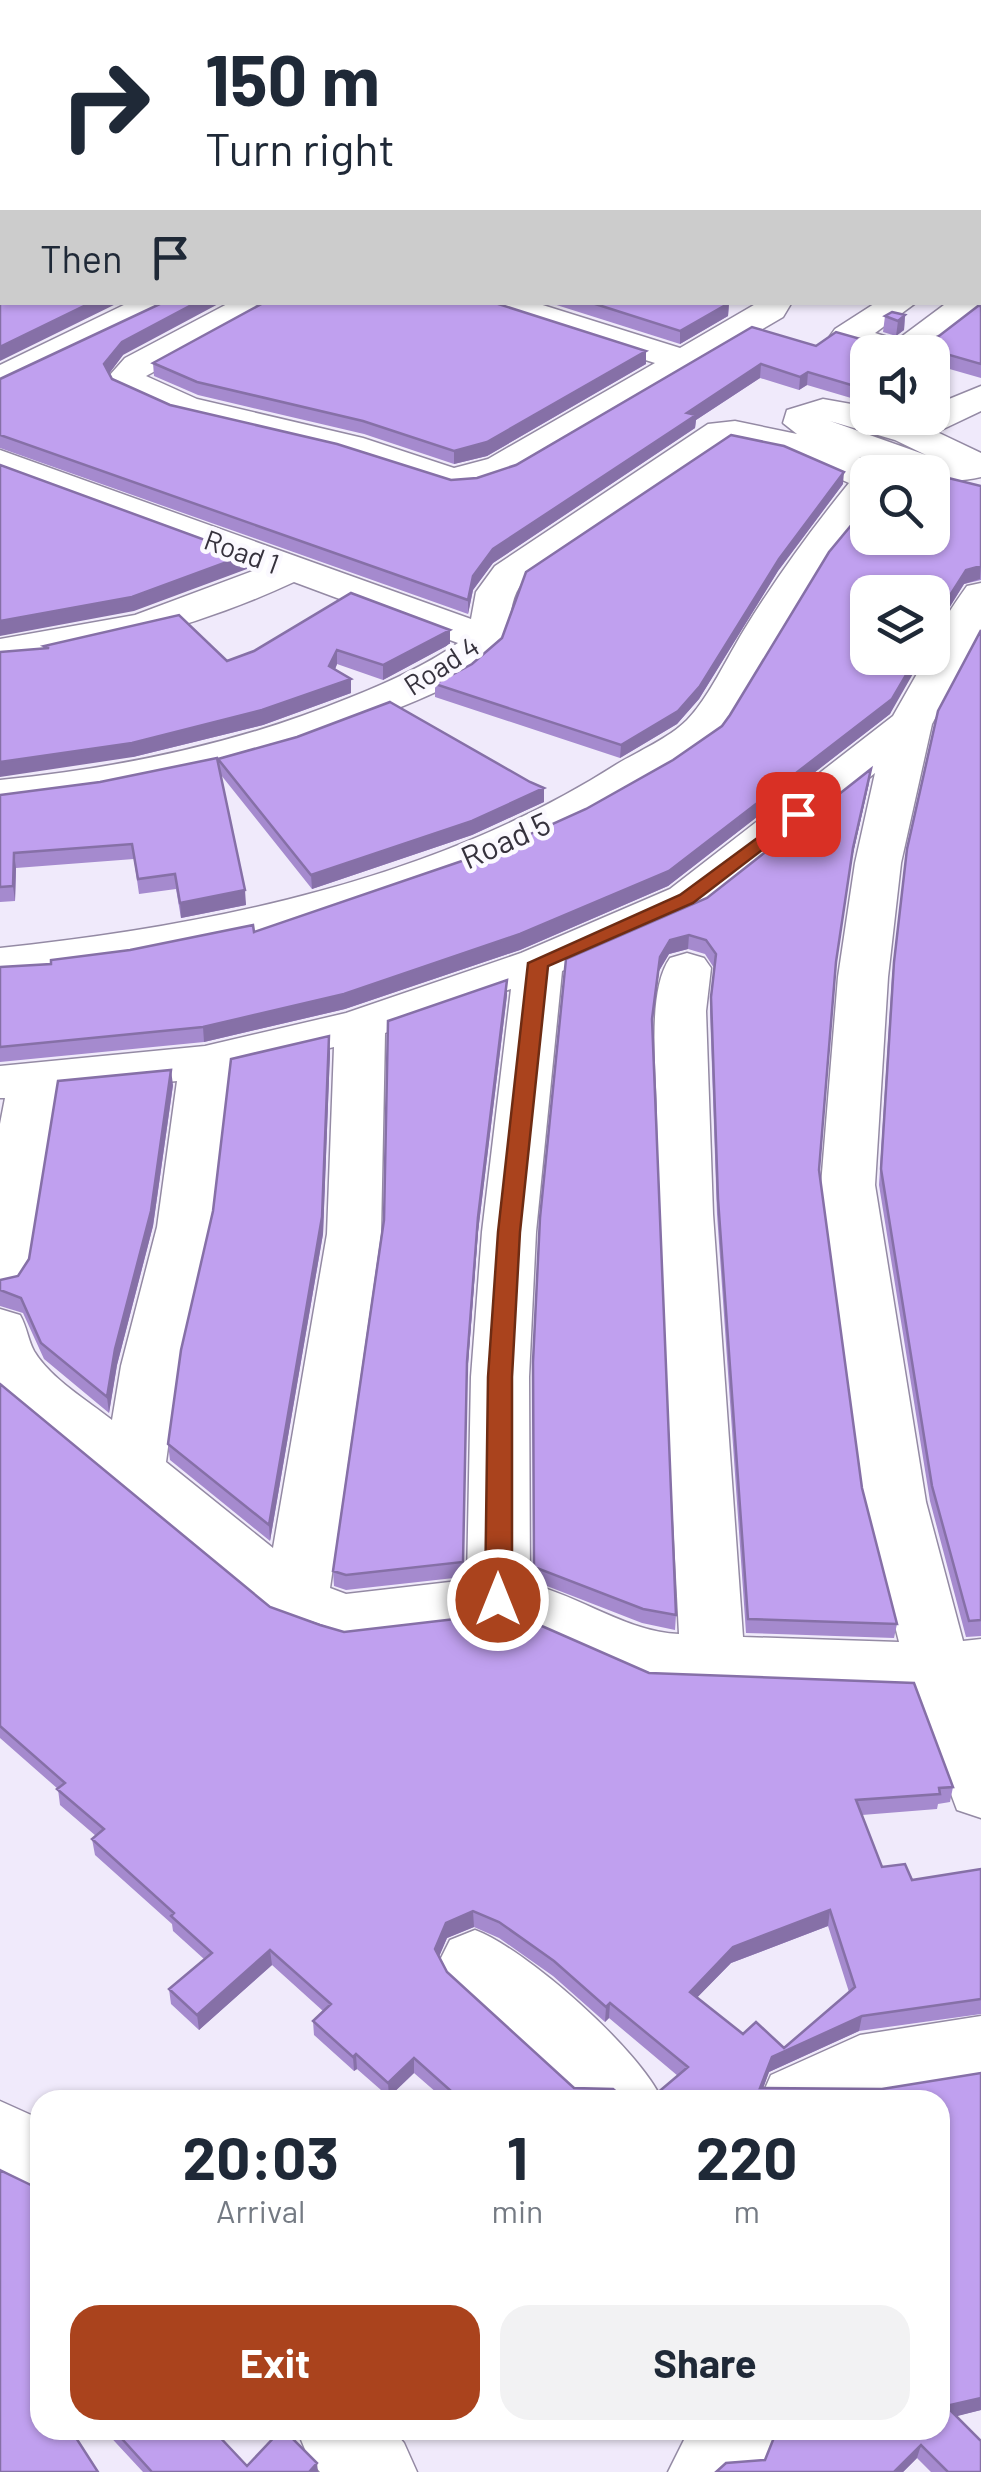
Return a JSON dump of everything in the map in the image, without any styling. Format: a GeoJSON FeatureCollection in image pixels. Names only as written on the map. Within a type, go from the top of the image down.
{"type":"FeatureCollection","features":[{"type":"Feature","properties":{"kind":"main road"},"geometry":{"type":"LineString","coordinates":[[0,380],[152,305]]}},
{"type":"Feature","properties":{"kind":"main road"},"geometry":{"type":"LineString","coordinates":[[252,305],[137,365],[126,376],[128,382],[185,407],[350,446],[452,479],[478,477],[502,468],[772,310],[774,305]]}},
{"type":"Feature","properties":{"kind":"main road"},"geometry":{"type":"LineString","coordinates":[[506,305],[682,360]]}},
{"type":"Feature","properties":{"kind":"main road"},"geometry":{"type":"LineString","coordinates":[[850,337],[846,336],[896,305]]}},
{"type":"Feature","properties":{"kind":"main road"},"geometry":{"type":"LineString","coordinates":[[925,335],[965,305]]}},
{"type":"Feature","properties":{"kind":"main road"},"geometry":{"type":"LineString","coordinates":[[950,412],[981,397]]}},
{"type":"Feature","properties":{"kind":"main road","name":"Road 4"},"geometry":{"type":"LineString","coordinates":[[0,793],[126,778],[248,751],[397,693],[437,673],[486,639],[492,595],[500,581],[714,434],[751,431],[804,449]]}},
{"type":"Feature","properties":{"kind":"main road","name":"Road 5"},"geometry":{"type":"LineString","coordinates":[[804,449],[850,466]]}},
{"type":"Feature","properties":{"kind":"main road","name":"Road 1"},"geometry":{"type":"LineString","coordinates":[[0,460],[486,639]]}},
{"type":"Feature","properties":{"kind":"main road","name":"Road 5"},"geometry":{"type":"LineString","coordinates":[[0,963],[113,951],[250,926],[439,868],[547,822],[608,790],[704,728],[808,559],[850,505]]}},
{"type":"Feature","properties":{"kind":"main road"},"geometry":{"type":"LineString","coordinates":[[0,652],[136,630],[211,605],[290,568]]}},
{"type":"Feature","properties":{"kind":"main road"},"geometry":{"type":"LineString","coordinates":[[981,595],[910,724],[878,863],[863,977],[848,1185],[896,1502],[960,1668],[981,1790]]}},
{"type":"Feature","properties":{"kind":"main road"},"geometry":{"type":"LineString","coordinates":[[0,1274],[17,1080],[205,1062],[360,1025],[538,963],[686,899],[910,724]]}},
{"type":"Feature","properties":{"kind":"main road"},"geometry":{"type":"LineString","coordinates":[[498,1600],[500,1377],[509,1232],[538,963]]}},
{"type":"Feature","properties":{"kind":"main road"},"geometry":{"type":"LineString","coordinates":[[686,968],[680,1011],[686,1214],[712,1658]]}},
{"type":"Feature","properties":{"kind":"main road"},"geometry":{"type":"LineString","coordinates":[[296,1602],[354,1234],[360,1025]]}},
{"type":"Feature","properties":{"kind":"main road"},"geometry":{"type":"LineString","coordinates":[[134,1472],[150,1366],[184,1227],[205,1062]]}},
{"type":"Feature","properties":{"kind":"main road"},"geometry":{"type":"LineString","coordinates":[[0,1329],[4,1353],[26,1382],[296,1602],[345,1619],[498,1600],[551,1614],[648,1659],[960,1668]]}},
{"type":"Feature","properties":{"kind":"main road"},"geometry":{"type":"LineString","coordinates":[[474,1962],[582,2055],[615,2090]]}},
{"type":"Feature","properties":{"kind":"main road"},"geometry":{"type":"LineString","coordinates":[[817,2090],[860,2069],[981,2050]]}},
{"type":"Feature","properties":{"kind":"main road"},"geometry":{"type":"LineString","coordinates":[[0,2136],[30,2156]]}},
{"type":"Feature","properties":{"kind":"main road"},"geometry":{"type":"LineString","coordinates":[[347,2440],[375,2472]]}},
{"type":"Feature","properties":{"kind":"main road"},"geometry":{"type":"LineString","coordinates":[[710,2472],[731,2440]]}},
{"type":"Feature","properties":{"kind":"building"},"geometry":{"type":"Polygon","coordinates":[[[0,305],[86,305],[0,347],[0,305]]]}},
{"type":"Feature","properties":{"kind":"building"},"geometry":{"type":"Polygon","coordinates":[[[158,305],[191,305],[122,342],[104,364],[112,379],[170,405],[337,444],[451,480],[477,478],[516,465],[752,327],[816,346],[836,332],[850,336],[850,385],[808,372],[800,377],[761,364],[687,413],[696,415],[493,549],[473,576],[468,600],[0,435],[0,379],[158,305]]]}},
{"type":"Feature","properties":{"kind":"building"},"geometry":{"type":"Polygon","coordinates":[[[259,305],[501,305],[646,351],[487,442],[454,451],[363,421],[197,382],[153,363],[259,305]]]}},
{"type":"Feature","properties":{"kind":"building"},"geometry":{"type":"Polygon","coordinates":[[[598,305],[726,305],[680,331],[598,305]]]}},
{"type":"Feature","properties":{"kind":"building"},"geometry":{"type":"Polygon","coordinates":[[[978,306],[981,306],[981,364],[950,355],[950,335],[940,335],[978,306]]]}},
{"type":"Feature","properties":{"kind":"building"},"geometry":{"type":"Polygon","coordinates":[[[892,312],[905,315],[898,321],[885,316],[892,312]]]}},
{"type":"Feature","properties":{"kind":"building"},"geometry":{"type":"Polygon","coordinates":[[[731,435],[784,446],[844,472],[779,559],[700,686],[678,711],[621,745],[435,684],[472,664],[502,638],[526,572],[731,435]]]}},
{"type":"Feature","properties":{"kind":"building"},"geometry":{"type":"Polygon","coordinates":[[[0,465],[246,555],[132,597],[0,621],[0,465]]]}},
{"type":"Feature","properties":{"kind":"building"},"geometry":{"type":"Polygon","coordinates":[[[950,478],[981,486],[981,566],[966,570],[950,595],[950,575],[850,575],[850,675],[906,675],[892,699],[669,871],[520,934],[344,994],[203,1027],[0,1047],[0,967],[51,964],[51,960],[130,950],[253,925],[254,932],[497,849],[586,809],[673,760],[722,726],[829,552],[850,527],[850,555],[950,555],[950,478]]]}},
{"type":"Feature","properties":{"kind":"building"},"geometry":{"type":"Polygon","coordinates":[[[351,593],[450,630],[383,665],[337,650],[329,666],[351,679],[262,710],[132,743],[0,762],[0,652],[49,648],[44,646],[179,615],[227,661],[254,651],[351,593]]]}},
{"type":"Feature","properties":{"kind":"building"},"geometry":{"type":"Polygon","coordinates":[[[981,630],[981,1620],[969,1621],[932,1486],[881,1169],[894,962],[907,849],[938,711],[981,630]]]}},
{"type":"Feature","properties":{"kind":"building"},"geometry":{"type":"Polygon","coordinates":[[[390,702],[544,788],[472,821],[311,875],[218,759],[297,737],[390,702]]]}},
{"type":"Feature","properties":{"kind":"building"},"geometry":{"type":"Polygon","coordinates":[[[217,758],[245,890],[180,903],[175,874],[138,879],[132,844],[14,853],[13,886],[0,887],[0,795],[100,782],[217,758]]]}},
{"type":"Feature","properties":{"kind":"building"},"geometry":{"type":"Polygon","coordinates":[[[871,769],[853,848],[836,962],[819,1170],[862,1488],[897,1624],[748,1619],[718,1199],[711,997],[716,954],[706,940],[689,935],[670,940],[660,957],[652,1019],[676,1615],[643,1609],[534,1567],[533,1362],[540,1218],[566,959],[707,898],[871,769]]]}},
{"type":"Feature","properties":{"kind":"building"},"geometry":{"type":"Polygon","coordinates":[[[507,980],[478,1217],[467,1362],[463,1562],[346,1575],[333,1571],[384,1220],[388,1021],[507,980]]]}},
{"type":"Feature","properties":{"kind":"building"},"geometry":{"type":"Polygon","coordinates":[[[329,1036],[322,1217],[269,1525],[168,1444],[181,1350],[213,1211],[231,1059],[329,1036]]]}},
{"type":"Feature","properties":{"kind":"building"},"geometry":{"type":"Polygon","coordinates":[[[171,1070],[151,1211],[115,1349],[107,1397],[41,1343],[21,1298],[0,1290],[0,1280],[18,1276],[29,1259],[58,1081],[171,1070]]]}},
{"type":"Feature","properties":{"kind":"building"},"geometry":{"type":"Polygon","coordinates":[[[0,1384],[270,1607],[320,1625],[344,1632],[498,1614],[535,1623],[649,1673],[914,1683],[953,1787],[939,1788],[940,1794],[856,1800],[882,1867],[905,1864],[912,1880],[981,1869],[981,1999],[862,2016],[772,2057],[760,2088],[882,2089],[981,2073],[981,2398],[950,2405],[950,2090],[661,2090],[688,2067],[610,2003],[606,2007],[554,1961],[499,1922],[473,1911],[446,1923],[435,1949],[447,1972],[574,2088],[614,2090],[450,2090],[414,2058],[388,2083],[313,2021],[331,2004],[270,1950],[197,2015],[169,1989],[212,1953],[92,1839],[104,1829],[57,1789],[65,1783],[0,1726],[0,1384]],[[830,1910],[733,1947],[690,1992],[743,2034],[756,2022],[784,2048],[855,1987],[830,1910]]]}},
{"type":"Feature","properties":{"kind":"building"},"geometry":{"type":"Polygon","coordinates":[[[0,2170],[30,2185],[30,2440],[77,2440],[98,2472],[0,2472],[0,2170]]]}},
{"type":"Feature","properties":{"kind":"building"},"geometry":{"type":"Polygon","coordinates":[[[950,2410],[981,2441],[981,2472],[948,2472],[921,2445],[894,2472],[716,2472],[726,2463],[765,2460],[773,2440],[950,2440],[950,2410]]]}},
{"type":"Feature","properties":{"kind":"building"},"geometry":{"type":"Polygon","coordinates":[[[123,2440],[222,2440],[247,2466],[272,2440],[294,2440],[317,2463],[309,2472],[152,2472],[123,2440]]]}},
{"type":"Feature","properties":{"kind":"route"},"geometry":{"type":"LineString","coordinates":[[498,1600],[500,1377],[509,1232],[538,963],[686,899],[798,814]]}}]}
